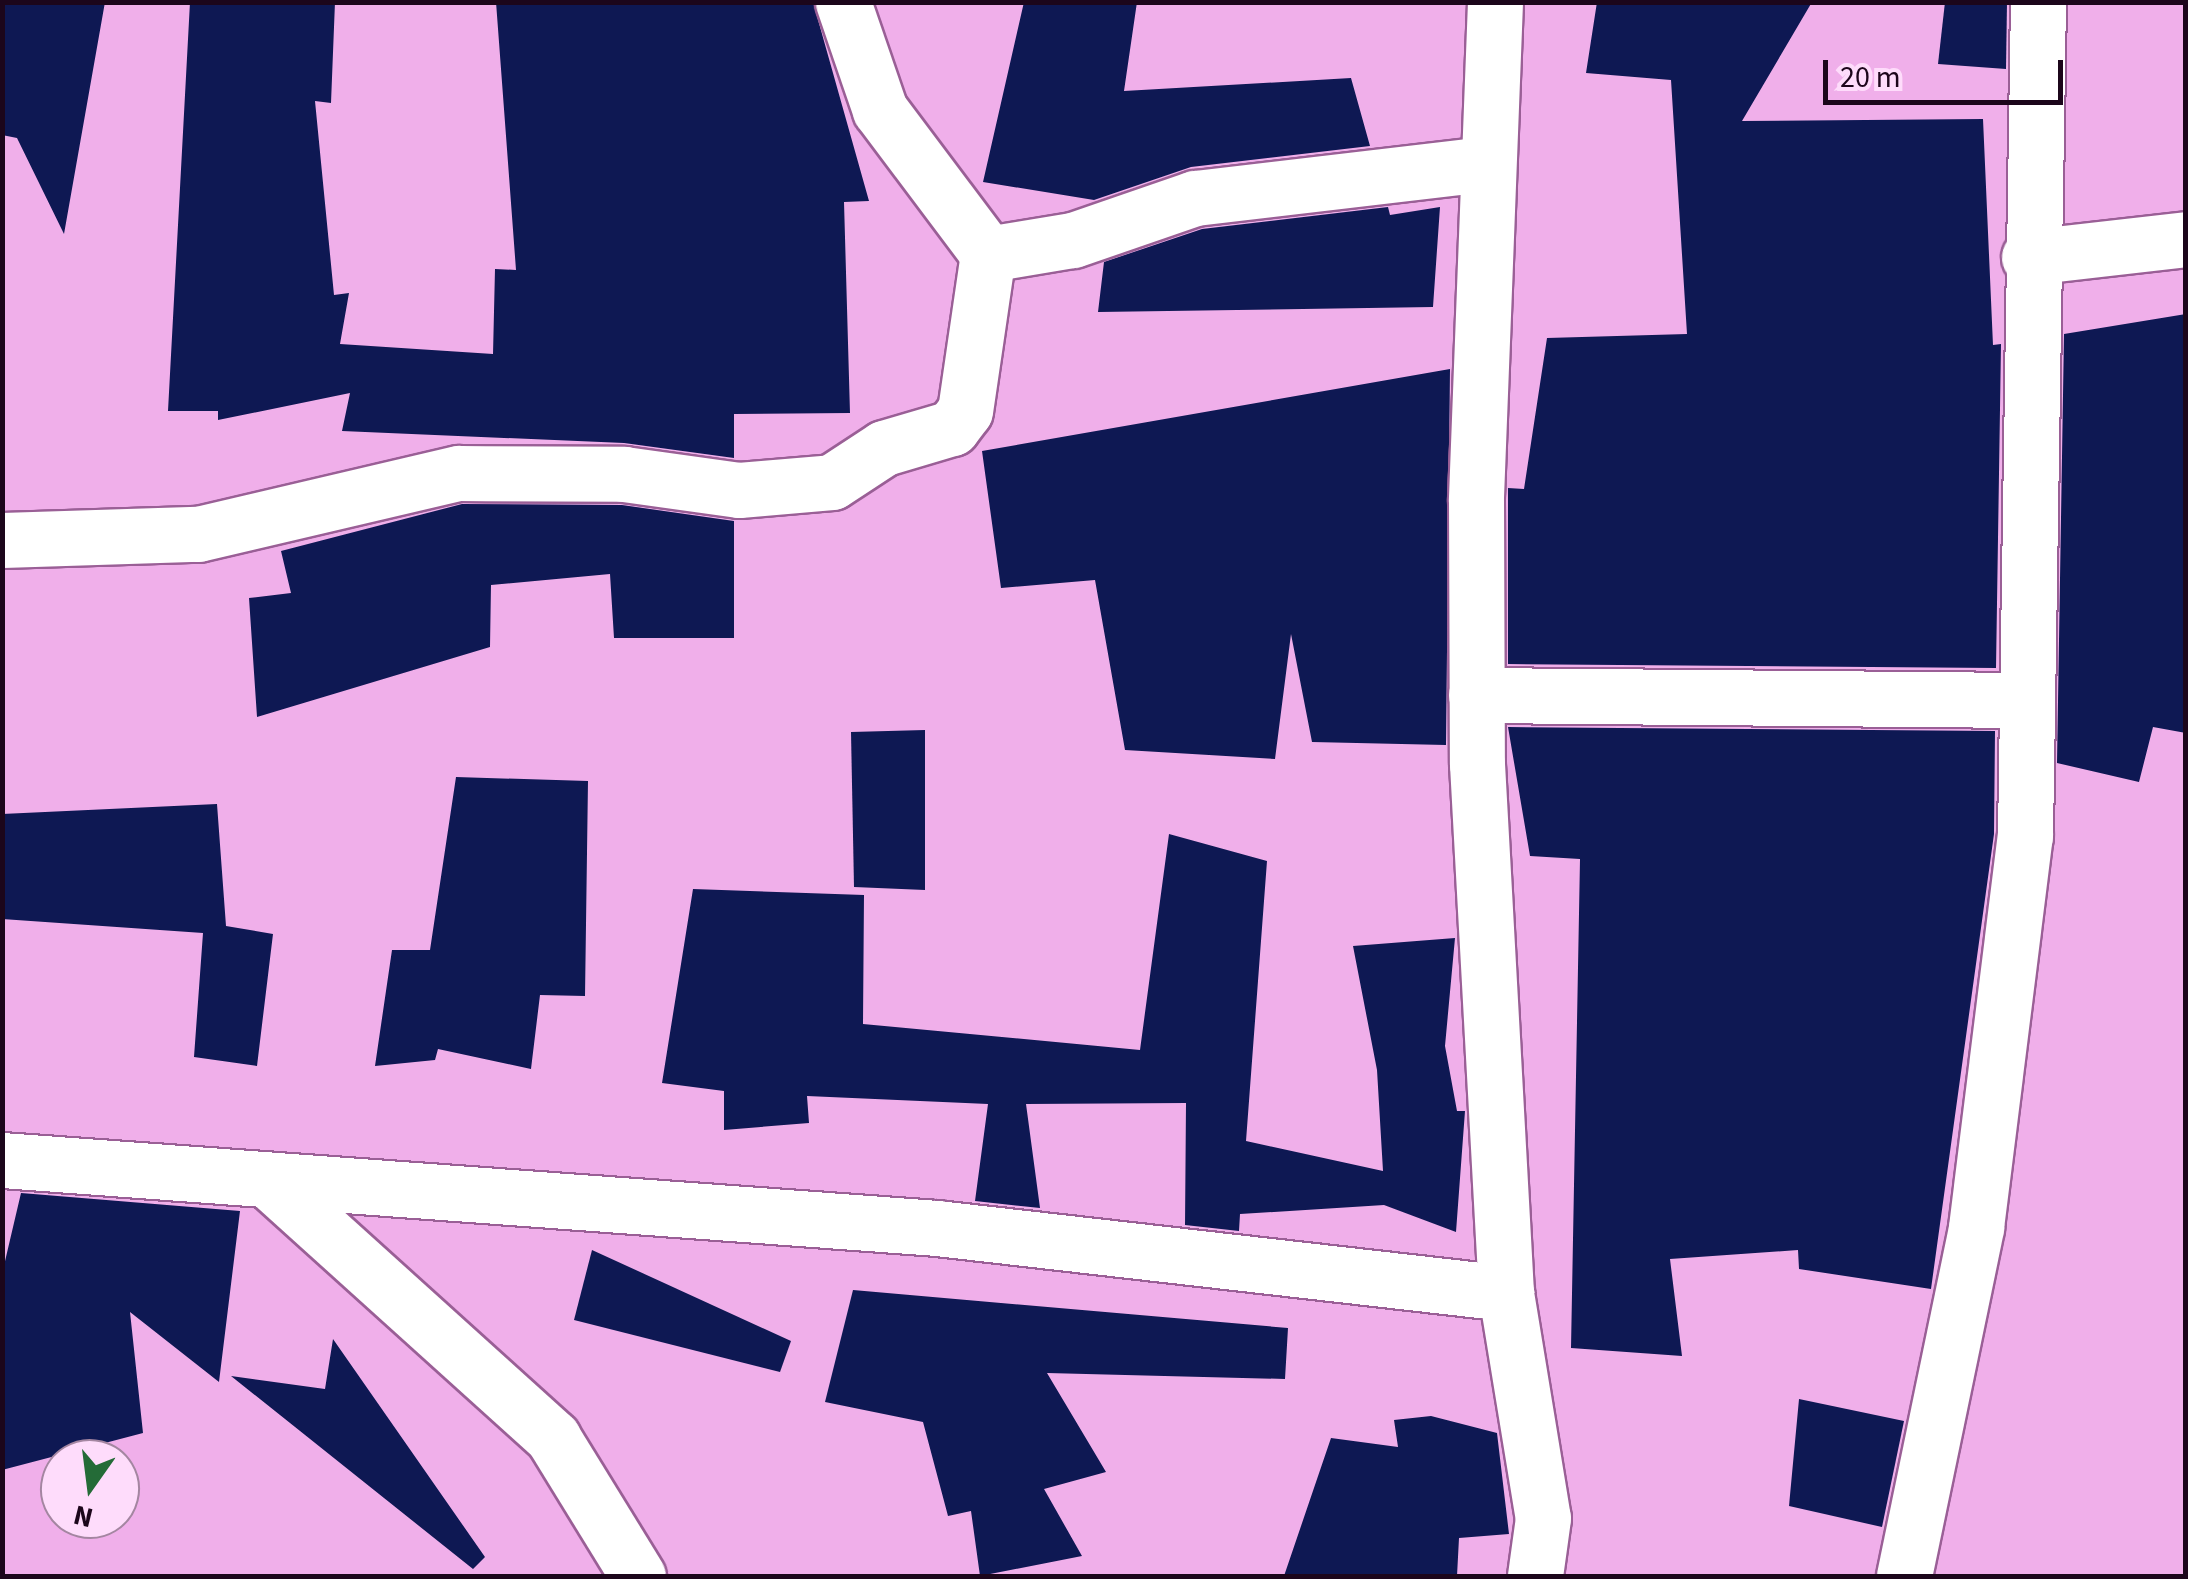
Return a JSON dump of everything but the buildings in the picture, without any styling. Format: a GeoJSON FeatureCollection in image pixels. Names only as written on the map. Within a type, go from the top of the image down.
{"type":"FeatureCollection","features":[{"type":"Feature","properties":{"kind":"street"},"geometry":{"type":"LineString","coordinates":[[2,540],[198,534],[459,473],[624,474],[740,490],[832,482],[884,448],[952,428],[965,411],[988,254],[880,110],[844,2]]}},
{"type":"Feature","properties":{"kind":"street"},"geometry":{"type":"LineString","coordinates":[[1495,2],[1484,164],[1476,696],[1506,1293],[1543,1518],[1535,1576]]}},
{"type":"Feature","properties":{"kind":"street"},"geometry":{"type":"LineString","coordinates":[[1904,1576],[1998,1077],[2025,836],[2030,257],[2038,2]]}},
{"type":"Feature","properties":{"kind":"street"},"geometry":{"type":"LineString","coordinates":[[988,254],[1073,240],[1195,198],[1484,164]]}},
{"type":"Feature","properties":{"kind":"street"},"geometry":{"type":"LineString","coordinates":[[2030,257],[2186,239]]}},
{"type":"Feature","properties":{"kind":"street"},"geometry":{"type":"LineString","coordinates":[[1476,696],[2026,700]]}},
{"type":"Feature","properties":{"kind":"street"},"geometry":{"type":"LineString","coordinates":[[2,1160],[937,1228],[1506,1293]]}},
{"type":"Feature","properties":{"kind":"street"},"geometry":{"type":"LineString","coordinates":[[269,1182],[553,1438],[638,1576]]}}]}
